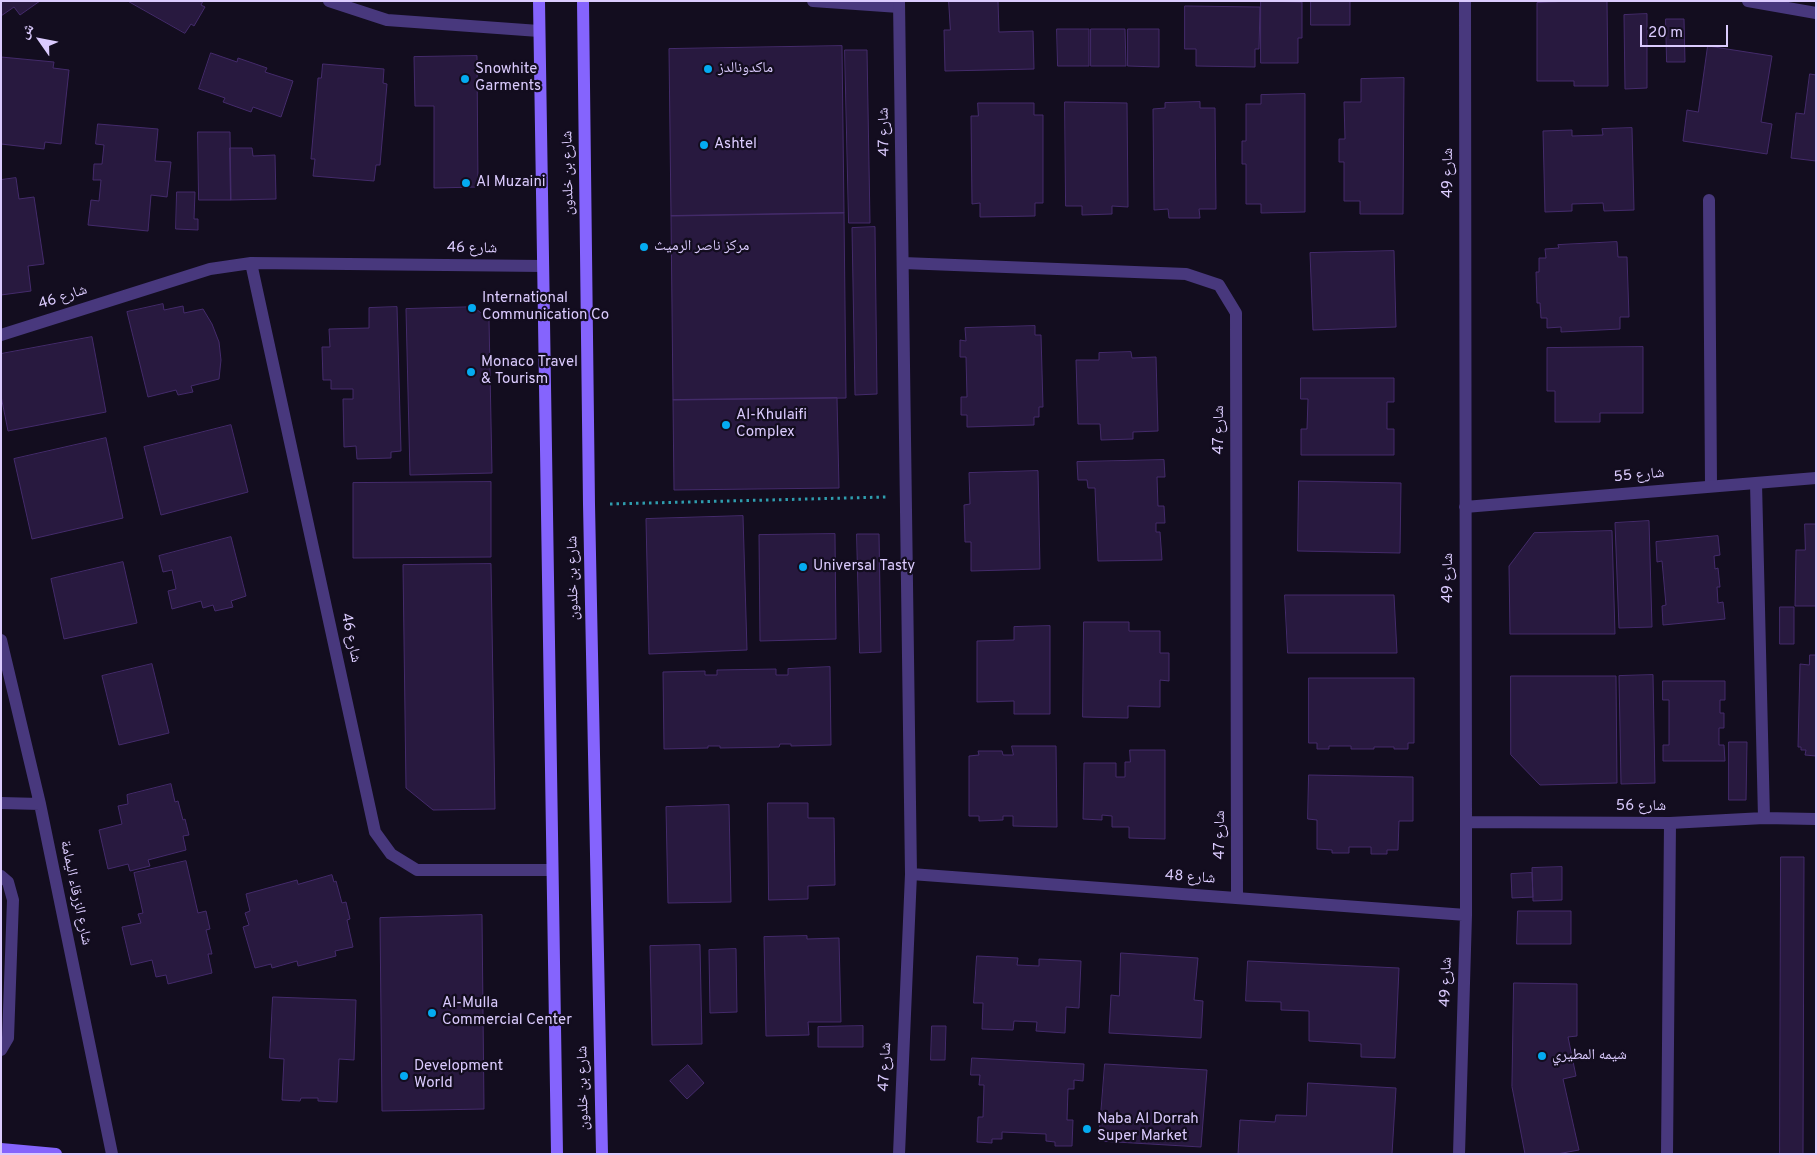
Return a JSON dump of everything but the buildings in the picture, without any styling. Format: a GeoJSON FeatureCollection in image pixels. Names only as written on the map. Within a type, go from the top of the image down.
{"type":"FeatureCollection","features":[{"type":"Feature","properties":{"kind":"street"},"geometry":{"type":"LineString","coordinates":[[329,1],[387,20],[539,31]]}},
{"type":"Feature","properties":{"kind":"street","name":"شارع بن خلدون"},"geometry":{"type":"LineString","coordinates":[[539,1],[557,1154]]}},
{"type":"Feature","properties":{"kind":"street","name":"شارع بن خلدون"},"geometry":{"type":"LineString","coordinates":[[583,1],[589,504],[602,1154]]}},
{"type":"Feature","properties":{"kind":"street"},"geometry":{"type":"LineString","coordinates":[[813,1],[899,4]]}},
{"type":"Feature","properties":{"kind":"street","name":"شارع 49"},"geometry":{"type":"LineString","coordinates":[[1459,1154],[1466,915],[1465,1]]}},
{"type":"Feature","properties":{"kind":"street"},"geometry":{"type":"LineString","coordinates":[[1748,1],[1816,13]]}},
{"type":"Feature","properties":{"kind":"street","name":"شارع 47"},"geometry":{"type":"LineString","coordinates":[[899,4],[911,874],[899,1154]]}},
{"type":"Feature","properties":{"kind":"street"},"geometry":{"type":"LineString","coordinates":[[1709,200],[1711,486]]}},
{"type":"Feature","properties":{"kind":"street","name":"شارع 46"},"geometry":{"type":"LineString","coordinates":[[251,263],[375,832],[391,854],[417,870],[552,870]]}},
{"type":"Feature","properties":{"kind":"street","name":"شارع 46"},"geometry":{"type":"LineString","coordinates":[[1,335],[210,269],[251,263],[543,266]]}},
{"type":"Feature","properties":{"kind":"street","name":"شارع 47"},"geometry":{"type":"LineString","coordinates":[[903,263],[1186,274],[1219,285],[1236,313],[1237,898]]}},
{"type":"Feature","properties":{"kind":"street","name":"شارع 55"},"geometry":{"type":"LineString","coordinates":[[1465,508],[1816,478]]}},
{"type":"Feature","properties":{"kind":"street"},"geometry":{"type":"LineString","coordinates":[[1756,483],[1764,818]]}},
{"type":"Feature","properties":{"kind":"street","name":"شارع الزرقاء اليمامة"},"geometry":{"type":"LineString","coordinates":[[1,640],[40,804],[112,1154]]}},
{"type":"Feature","properties":{"kind":"street"},"geometry":{"type":"LineString","coordinates":[[1,803],[40,804]]}},
{"type":"Feature","properties":{"kind":"street","name":"شارع 56"},"geometry":{"type":"LineString","coordinates":[[1466,822],[1670,824],[1764,818],[1816,819]]}},
{"type":"Feature","properties":{"kind":"street"},"geometry":{"type":"LineString","coordinates":[[1667,1154],[1670,824]]}},
{"type":"Feature","properties":{"kind":"street","name":"شارع 48"},"geometry":{"type":"LineString","coordinates":[[911,874],[1466,915]]}},
{"type":"Feature","properties":{"kind":"street"},"geometry":{"type":"LineString","coordinates":[[1,876],[8,882],[13,900],[8,1038],[1,1050]]}},
{"type":"Feature","properties":{"kind":"street"},"geometry":{"type":"LineString","coordinates":[[1,1148],[56,1154]]}},
{"type":"Feature","properties":{"kind":"path"},"geometry":{"type":"LineString","coordinates":[[589,504],[906,496]]}},
{"type":"Feature","properties":{"kind":"place","name":"ماكدونالدز"},"geometry":{"type":"Point","coordinates":[708,69]}},
{"type":"Feature","properties":{"kind":"place","name":"Snowhite Garments"},"geometry":{"type":"Point","coordinates":[465,79]}},
{"type":"Feature","properties":{"kind":"place","name":"Ashtel"},"geometry":{"type":"Point","coordinates":[704,145]}},
{"type":"Feature","properties":{"kind":"place","name":"Al Muzaini"},"geometry":{"type":"Point","coordinates":[466,183]}},
{"type":"Feature","properties":{"kind":"place","name":"مركز ناصر الرميث"},"geometry":{"type":"Point","coordinates":[644,247]}},
{"type":"Feature","properties":{"kind":"place","name":"International Communication Co"},"geometry":{"type":"Point","coordinates":[472,308]}},
{"type":"Feature","properties":{"kind":"place","name":"Monaco Travel & Tourism"},"geometry":{"type":"Point","coordinates":[471,372]}},
{"type":"Feature","properties":{"kind":"place","name":"Al-Khulaifi Complex"},"geometry":{"type":"Point","coordinates":[726,425]}},
{"type":"Feature","properties":{"kind":"place","name":"Universal Tasty"},"geometry":{"type":"Point","coordinates":[803,567]}},
{"type":"Feature","properties":{"kind":"place","name":"Al-Mulla Commercial Center"},"geometry":{"type":"Point","coordinates":[432,1013]}},
{"type":"Feature","properties":{"kind":"place","name":"شيمه المطيري"},"geometry":{"type":"Point","coordinates":[1542,1056]}},
{"type":"Feature","properties":{"kind":"place","name":"Development World"},"geometry":{"type":"Point","coordinates":[404,1076]}},
{"type":"Feature","properties":{"kind":"place","name":"Naba Al Dorrah Super Market"},"geometry":{"type":"Point","coordinates":[1087,1129]}}]}
